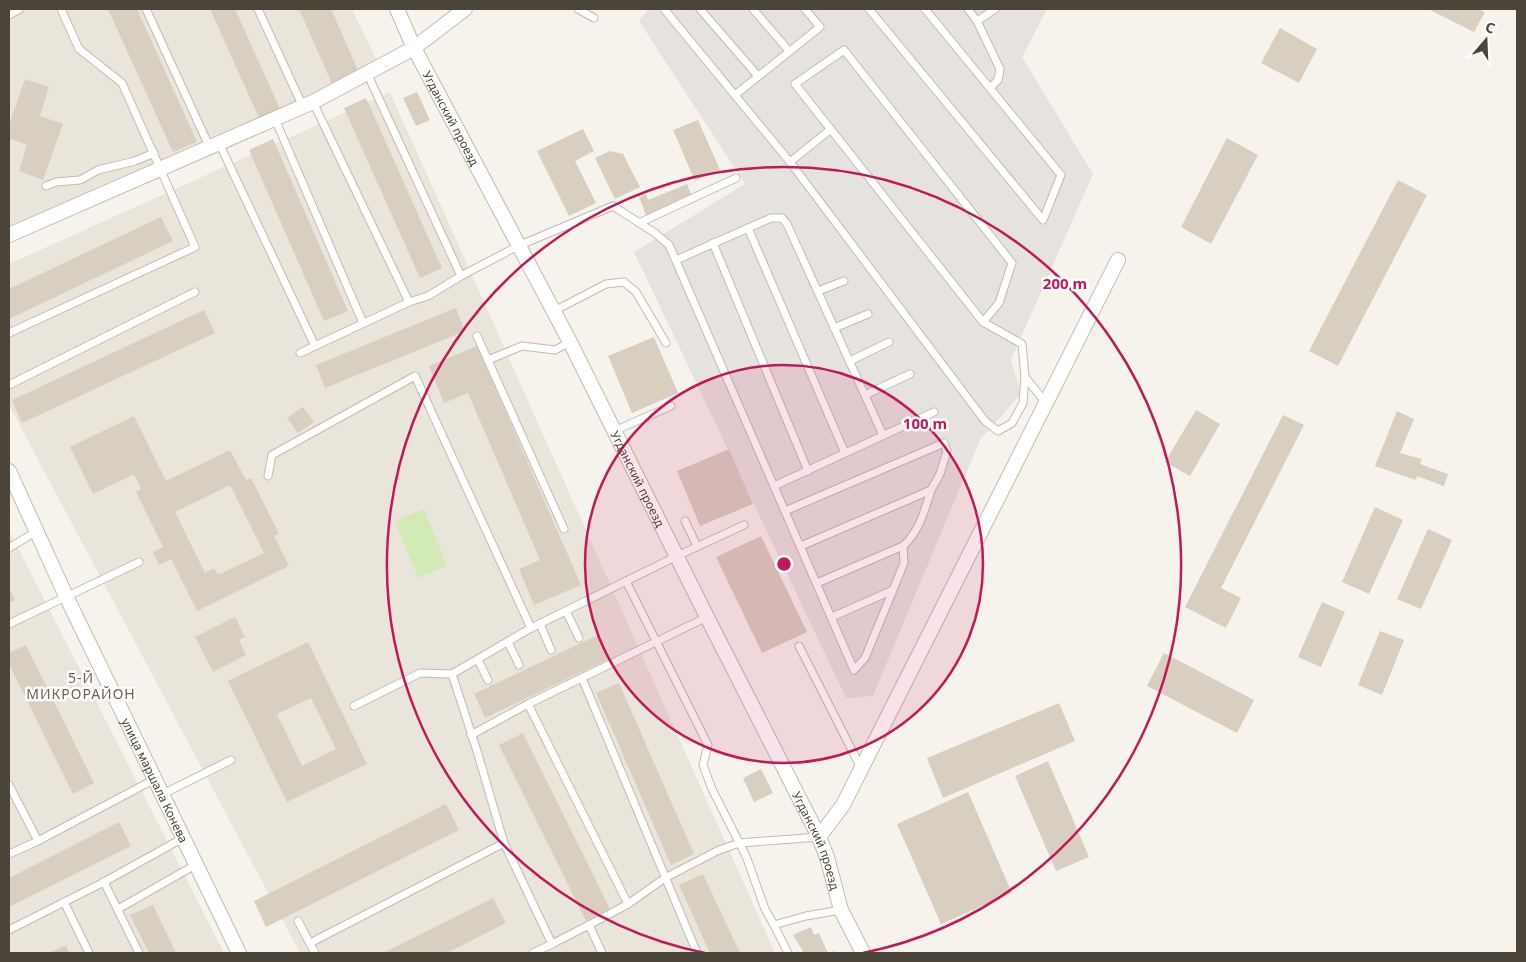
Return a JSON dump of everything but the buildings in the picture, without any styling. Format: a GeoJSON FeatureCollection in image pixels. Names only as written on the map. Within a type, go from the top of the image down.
{"type":"FeatureCollection","features":[{"type":"Feature","properties":{"kind":"street","name":"Угданский проезд"},"geometry":{"type":"LineString","coordinates":[[397,9],[414,48],[570,342],[819,837],[841,910],[863,953]]}},
{"type":"Feature","properties":{"kind":"street"},"geometry":{"type":"LineString","coordinates":[[9,235],[308,105],[414,48],[466,9]]}},
{"type":"Feature","properties":{"kind":"street"},"geometry":{"type":"LineString","coordinates":[[819,837],[843,805],[1118,260]]}},
{"type":"Feature","properties":{"kind":"street","name":"улица маршала Конева"},"geometry":{"type":"LineString","coordinates":[[9,471],[12,485],[37,531],[66,596],[239,953]]}},
{"type":"Feature","properties":{"kind":"lane"},"geometry":{"type":"LineString","coordinates":[[9,15],[20,9]]}},
{"type":"Feature","properties":{"kind":"lane"},"geometry":{"type":"LineString","coordinates":[[9,333],[195,248],[122,83],[79,49],[61,9]]}},
{"type":"Feature","properties":{"kind":"lane"},"geometry":{"type":"LineString","coordinates":[[146,9],[315,346]]}},
{"type":"Feature","properties":{"kind":"lane"},"geometry":{"type":"LineString","coordinates":[[258,9],[409,302]]}},
{"type":"Feature","properties":{"kind":"lane"},"geometry":{"type":"LineString","coordinates":[[578,9],[594,18]]}},
{"type":"Feature","properties":{"kind":"lane"},"geometry":{"type":"LineString","coordinates":[[664,9],[790,162],[985,421],[998,431],[1012,423],[1023,403],[1025,377],[1022,344],[983,322],[795,84],[844,50],[1012,264],[999,303],[983,322]]}},
{"type":"Feature","properties":{"kind":"lane"},"geometry":{"type":"LineString","coordinates":[[700,9],[758,76]]}},
{"type":"Feature","properties":{"kind":"lane"},"geometry":{"type":"LineString","coordinates":[[753,9],[789,51]]}},
{"type":"Feature","properties":{"kind":"lane"},"geometry":{"type":"LineString","coordinates":[[734,95],[820,26],[805,9]]}},
{"type":"Feature","properties":{"kind":"lane"},"geometry":{"type":"LineString","coordinates":[[869,9],[1042,220],[1061,175],[925,9]]}},
{"type":"Feature","properties":{"kind":"lane"},"geometry":{"type":"LineString","coordinates":[[968,9],[977,21],[1000,69],[998,80],[990,88]]}},
{"type":"Feature","properties":{"kind":"lane"},"geometry":{"type":"LineString","coordinates":[[977,21],[996,9]]}},
{"type":"Feature","properties":{"kind":"lane"},"geometry":{"type":"LineString","coordinates":[[367,73],[461,276]]}},
{"type":"Feature","properties":{"kind":"lane"},"geometry":{"type":"LineString","coordinates":[[275,119],[363,323]]}},
{"type":"Feature","properties":{"kind":"lane"},"geometry":{"type":"LineString","coordinates":[[790,162],[830,129]]}},
{"type":"Feature","properties":{"kind":"lane"},"geometry":{"type":"LineString","coordinates":[[46,186],[56,182],[80,180],[98,170],[135,161],[154,153]]}},
{"type":"Feature","properties":{"kind":"lane"},"geometry":{"type":"LineString","coordinates":[[639,223],[736,178]]}},
{"type":"Feature","properties":{"kind":"lane"},"geometry":{"type":"LineString","coordinates":[[300,353],[409,302],[428,296],[518,246],[613,206],[669,245],[854,670],[864,658],[893,590],[904,562],[903,546]]}},
{"type":"Feature","properties":{"kind":"lane"},"geometry":{"type":"LineString","coordinates":[[676,260],[771,218],[782,218],[787,224],[883,435]]}},
{"type":"Feature","properties":{"kind":"lane"},"geometry":{"type":"LineString","coordinates":[[748,228],[845,453]]}},
{"type":"Feature","properties":{"kind":"lane"},"geometry":{"type":"LineString","coordinates":[[713,243],[808,471]]}},
{"type":"Feature","properties":{"kind":"lane"},"geometry":{"type":"LineString","coordinates":[[818,291],[844,281]]}},
{"type":"Feature","properties":{"kind":"lane"},"geometry":{"type":"LineString","coordinates":[[554,312],[606,284],[624,282],[636,292],[666,343]]}},
{"type":"Feature","properties":{"kind":"lane"},"geometry":{"type":"LineString","coordinates":[[9,385],[195,292]]}},
{"type":"Feature","properties":{"kind":"lane"},"geometry":{"type":"LineString","coordinates":[[834,328],[868,314]]}},
{"type":"Feature","properties":{"kind":"lane"},"geometry":{"type":"LineString","coordinates":[[477,336],[564,529]]}},
{"type":"Feature","properties":{"kind":"lane"},"geometry":{"type":"LineString","coordinates":[[488,360],[522,346],[555,350],[570,342]]}},
{"type":"Feature","properties":{"kind":"lane"},"geometry":{"type":"LineString","coordinates":[[850,361],[889,342]]}},
{"type":"Feature","properties":{"kind":"lane"},"geometry":{"type":"LineString","coordinates":[[865,395],[910,374]]}},
{"type":"Feature","properties":{"kind":"lane"},"geometry":{"type":"LineString","coordinates":[[268,476],[272,455],[415,376],[531,628]]}},
{"type":"Feature","properties":{"kind":"lane"},"geometry":{"type":"LineString","coordinates":[[1025,377],[1046,403]]}},
{"type":"Feature","properties":{"kind":"lane"},"geometry":{"type":"LineString","coordinates":[[614,431],[671,406]]}},
{"type":"Feature","properties":{"kind":"lane"},"geometry":{"type":"LineString","coordinates":[[774,486],[934,412]]}},
{"type":"Feature","properties":{"kind":"lane"},"geometry":{"type":"LineString","coordinates":[[785,511],[944,443],[947,451],[940,474],[931,490],[925,509],[912,537],[903,546],[817,583]]}},
{"type":"Feature","properties":{"kind":"lane"},"geometry":{"type":"LineString","coordinates":[[800,546],[931,490]]}},
{"type":"Feature","properties":{"kind":"lane"},"geometry":{"type":"LineString","coordinates":[[685,521],[697,546]]}},
{"type":"Feature","properties":{"kind":"lane"},"geometry":{"type":"LineString","coordinates":[[354,706],[420,673],[452,674],[531,628],[697,546],[744,525]]}},
{"type":"Feature","properties":{"kind":"lane"},"geometry":{"type":"LineString","coordinates":[[9,548],[37,531]]}},
{"type":"Feature","properties":{"kind":"lane"},"geometry":{"type":"LineString","coordinates":[[9,624],[139,562]]}},
{"type":"Feature","properties":{"kind":"lane"},"geometry":{"type":"LineString","coordinates":[[626,581],[708,745],[703,764],[712,789],[746,856],[765,909],[788,953]]}},
{"type":"Feature","properties":{"kind":"lane"},"geometry":{"type":"LineString","coordinates":[[832,617],[893,590]]}},
{"type":"Feature","properties":{"kind":"lane"},"geometry":{"type":"LineString","coordinates":[[566,611],[579,638]]}},
{"type":"Feature","properties":{"kind":"lane"},"geometry":{"type":"LineString","coordinates":[[471,735],[528,704],[707,617]]}},
{"type":"Feature","properties":{"kind":"lane"},"geometry":{"type":"LineString","coordinates":[[540,624],[551,650]]}},
{"type":"Feature","properties":{"kind":"lane"},"geometry":{"type":"LineString","coordinates":[[508,642],[519,665]]}},
{"type":"Feature","properties":{"kind":"lane"},"geometry":{"type":"LineString","coordinates":[[800,646],[861,768]]}},
{"type":"Feature","properties":{"kind":"lane"},"geometry":{"type":"LineString","coordinates":[[478,660],[488,680]]}},
{"type":"Feature","properties":{"kind":"lane"},"geometry":{"type":"LineString","coordinates":[[452,674],[504,843],[552,944]]}},
{"type":"Feature","properties":{"kind":"lane"},"geometry":{"type":"LineString","coordinates":[[582,678],[697,953]]}},
{"type":"Feature","properties":{"kind":"lane"},"geometry":{"type":"LineString","coordinates":[[528,704],[628,904]]}},
{"type":"Feature","properties":{"kind":"lane"},"geometry":{"type":"LineString","coordinates":[[162,794],[231,760]]}},
{"type":"Feature","properties":{"kind":"lane"},"geometry":{"type":"LineString","coordinates":[[9,854],[38,841],[156,779]]}},
{"type":"Feature","properties":{"kind":"lane"},"geometry":{"type":"LineString","coordinates":[[9,785],[38,841]]}},
{"type":"Feature","properties":{"kind":"lane"},"geometry":{"type":"LineString","coordinates":[[533,953],[628,904],[665,878],[717,851],[739,843],[819,837]]}},
{"type":"Feature","properties":{"kind":"lane"},"geometry":{"type":"LineString","coordinates":[[9,930],[104,882],[184,838]]}},
{"type":"Feature","properties":{"kind":"lane"},"geometry":{"type":"LineString","coordinates":[[310,942],[504,843]]}},
{"type":"Feature","properties":{"kind":"lane"},"geometry":{"type":"LineString","coordinates":[[118,909],[197,864]]}},
{"type":"Feature","properties":{"kind":"lane"},"geometry":{"type":"LineString","coordinates":[[104,882],[139,953]]}},
{"type":"Feature","properties":{"kind":"lane"},"geometry":{"type":"LineString","coordinates":[[64,902],[90,953]]}},
{"type":"Feature","properties":{"kind":"lane"},"geometry":{"type":"LineString","coordinates":[[774,925],[806,916],[841,910]]}},
{"type":"Feature","properties":{"kind":"lane"},"geometry":{"type":"LineString","coordinates":[[298,921],[315,953]]}},
{"type":"Feature","properties":{"kind":"lane"},"geometry":{"type":"LineString","coordinates":[[589,925],[602,953]]}},
{"type":"Feature","properties":{"kind":"shaded area"},"geometry":{"type":"Polygon","coordinates":[[[9,9],[352,9],[379,65],[9,234],[9,9]]]}},
{"type":"Feature","properties":{"kind":"shaded area"},"geometry":{"type":"Polygon","coordinates":[[[648,9],[1047,9],[1022,57],[1093,174],[1011,360],[1021,394],[980,440],[873,696],[846,698],[634,252],[745,184],[639,21],[648,9]]]}},
{"type":"Feature","properties":{"kind":"shaded area"},"geometry":{"type":"Polygon","coordinates":[[[390,92],[775,953],[300,953],[9,405],[9,264],[390,92]]]}},
{"type":"Feature","properties":{"kind":"shaded area"},"geometry":{"type":"Polygon","coordinates":[[[9,530],[224,953],[9,953],[9,530]]]}},
{"type":"Feature","properties":{"kind":"green space"},"geometry":{"type":"Polygon","coordinates":[[[424,509],[447,566],[418,578],[395,521],[424,509]]]}},
{"type":"Feature","properties":{"kind":"district","name":"5-Й МИКРОРАЙОН"},"geometry":{"type":"Point","coordinates":[81,686]}}]}
